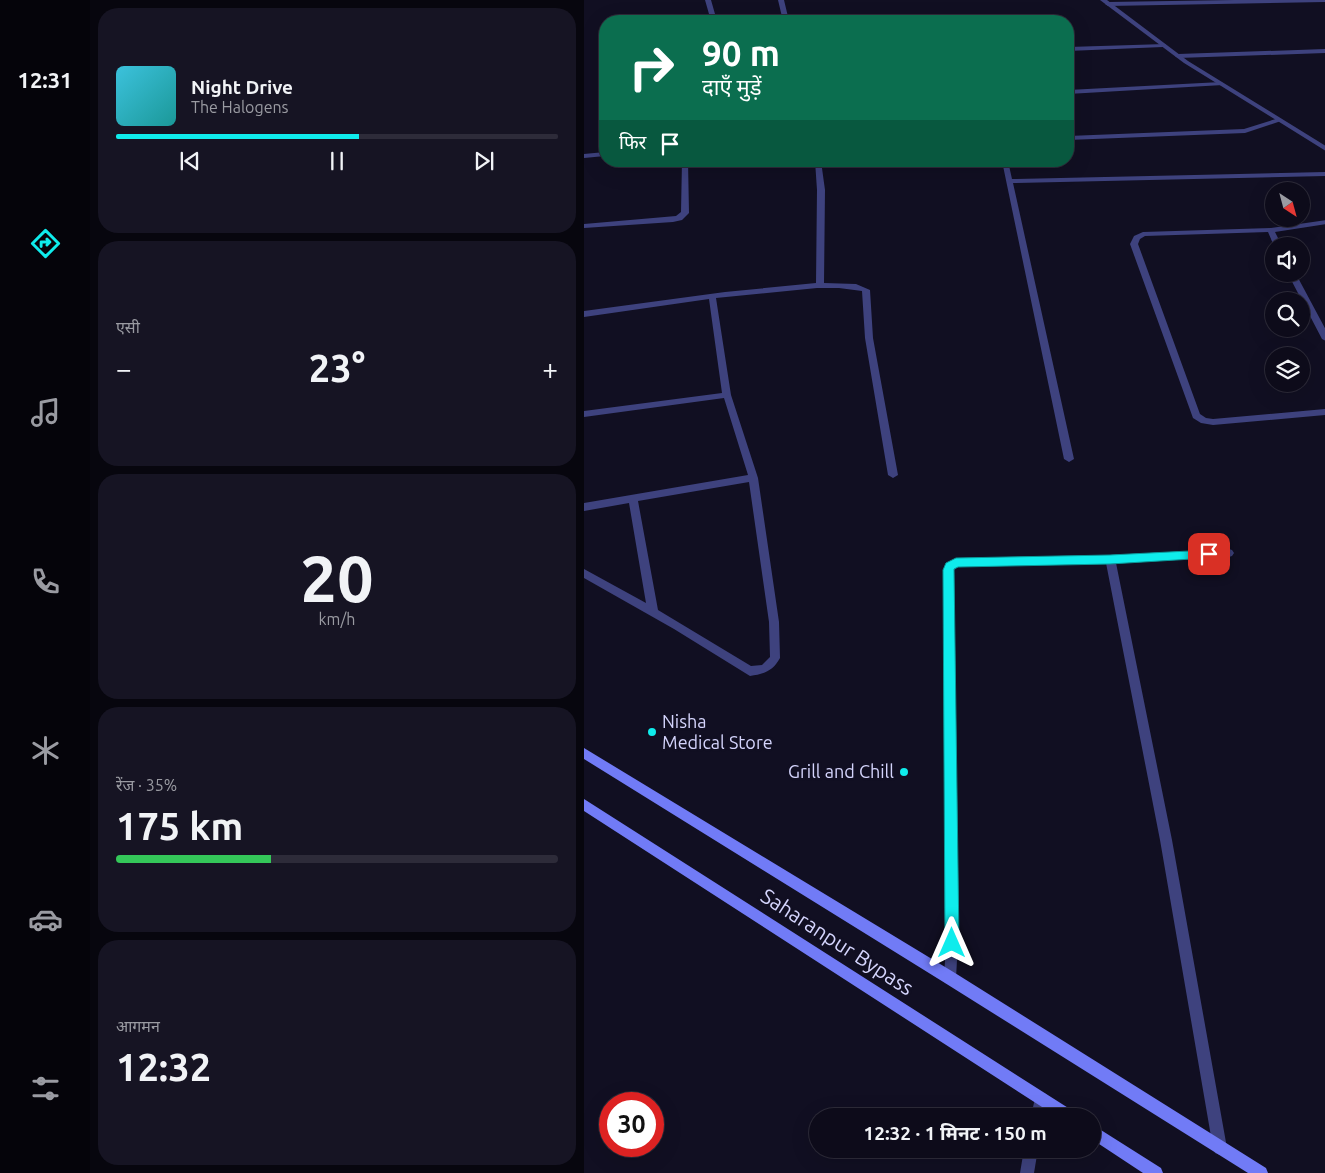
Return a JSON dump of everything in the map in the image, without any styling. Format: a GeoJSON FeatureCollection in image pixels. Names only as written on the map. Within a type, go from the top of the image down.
{"type":"FeatureCollection","features":[{"type":"Feature","properties":{"kind":"main road"},"geometry":{"type":"LineString","coordinates":[[584,752],[950,978],[1260,1173]]}},
{"type":"Feature","properties":{"kind":"main road","name":"Saharanpur Bypass"},"geometry":{"type":"LineString","coordinates":[[584,804],[1055,1108]]}},
{"type":"Feature","properties":{"kind":"main road"},"geometry":{"type":"LineString","coordinates":[[1101,1137],[1156,1173]]}},
{"type":"Feature","properties":{"kind":"street"},"geometry":{"type":"LineString","coordinates":[[708,0],[712,15]]}},
{"type":"Feature","properties":{"kind":"street"},"geometry":{"type":"LineString","coordinates":[[782,0],[785,15]]}},
{"type":"Feature","properties":{"kind":"street"},"geometry":{"type":"LineString","coordinates":[[1106,2],[1325,0]]}},
{"type":"Feature","properties":{"kind":"street"},"geometry":{"type":"LineString","coordinates":[[1106,2],[1178,56],[1325,149]]}},
{"type":"Feature","properties":{"kind":"street"},"geometry":{"type":"LineString","coordinates":[[1074,49],[1163,44]]}},
{"type":"Feature","properties":{"kind":"street"},"geometry":{"type":"LineString","coordinates":[[1178,56],[1325,52]]}},
{"type":"Feature","properties":{"kind":"street"},"geometry":{"type":"LineString","coordinates":[[1074,92],[1221,84]]}},
{"type":"Feature","properties":{"kind":"street"},"geometry":{"type":"LineString","coordinates":[[1074,138],[1244,131],[1279,120]]}},
{"type":"Feature","properties":{"kind":"street"},"geometry":{"type":"LineString","coordinates":[[584,156],[599,155]]}},
{"type":"Feature","properties":{"kind":"street"},"geometry":{"type":"LineString","coordinates":[[584,226],[672,220],[682,216],[684,213],[685,167]]}},
{"type":"Feature","properties":{"kind":"street"},"geometry":{"type":"LineString","coordinates":[[819,167],[821,190],[820,286]]}},
{"type":"Feature","properties":{"kind":"street"},"geometry":{"type":"LineString","coordinates":[[1006,167],[1068,458]]}},
{"type":"Feature","properties":{"kind":"street"},"geometry":{"type":"LineString","coordinates":[[1010,181],[1325,174]]}},
{"type":"Feature","properties":{"kind":"street"},"geometry":{"type":"LineString","coordinates":[[1325,222],[1271,230],[1142,234],[1134,244],[1196,416],[1200,420],[1213,422],[1325,412]]}},
{"type":"Feature","properties":{"kind":"street"},"geometry":{"type":"LineString","coordinates":[[1271,230],[1274,237]]}},
{"type":"Feature","properties":{"kind":"street"},"geometry":{"type":"LineString","coordinates":[[1296,282],[1316,317],[1325,339]]}},
{"type":"Feature","properties":{"kind":"street"},"geometry":{"type":"LineString","coordinates":[[584,314],[712,296],[820,286],[860,286],[868,293],[870,338],[893,475]]}},
{"type":"Feature","properties":{"kind":"street"},"geometry":{"type":"LineString","coordinates":[[584,573],[654,612],[750,671],[765,669],[775,658],[774,622],[753,478],[727,395],[712,296]]}},
{"type":"Feature","properties":{"kind":"street"},"geometry":{"type":"LineString","coordinates":[[1316,317],[1325,317]]}},
{"type":"Feature","properties":{"kind":"street"},"geometry":{"type":"LineString","coordinates":[[584,414],[727,395]]}},
{"type":"Feature","properties":{"kind":"street"},"geometry":{"type":"LineString","coordinates":[[584,507],[753,478]]}},
{"type":"Feature","properties":{"kind":"street"},"geometry":{"type":"LineString","coordinates":[[632,499],[654,612]]}},
{"type":"Feature","properties":{"kind":"street"},"geometry":{"type":"LineString","coordinates":[[950,978],[952,943],[948,570],[956,563],[1110,559],[1228,553]]}},
{"type":"Feature","properties":{"kind":"street"},"geometry":{"type":"LineString","coordinates":[[1110,559],[1166,840],[1220,1148]]}},
{"type":"Feature","properties":{"kind":"street"},"geometry":{"type":"LineString","coordinates":[[1039,1108],[1041,1099]]}},
{"type":"Feature","properties":{"kind":"street"},"geometry":{"type":"LineString","coordinates":[[1027,1173],[1030,1158]]}},
{"type":"Feature","properties":{"kind":"place","name":"Nisha Medical Store"},"geometry":{"type":"Point","coordinates":[652,732]}},
{"type":"Feature","properties":{"kind":"place","name":"Grill and Chill"},"geometry":{"type":"Point","coordinates":[904,772]}},
{"type":"Feature","properties":{"kind":"route"},"geometry":{"type":"LineString","coordinates":[[952,943],[948,570],[950,566],[956,563],[1209,554]]}}]}
